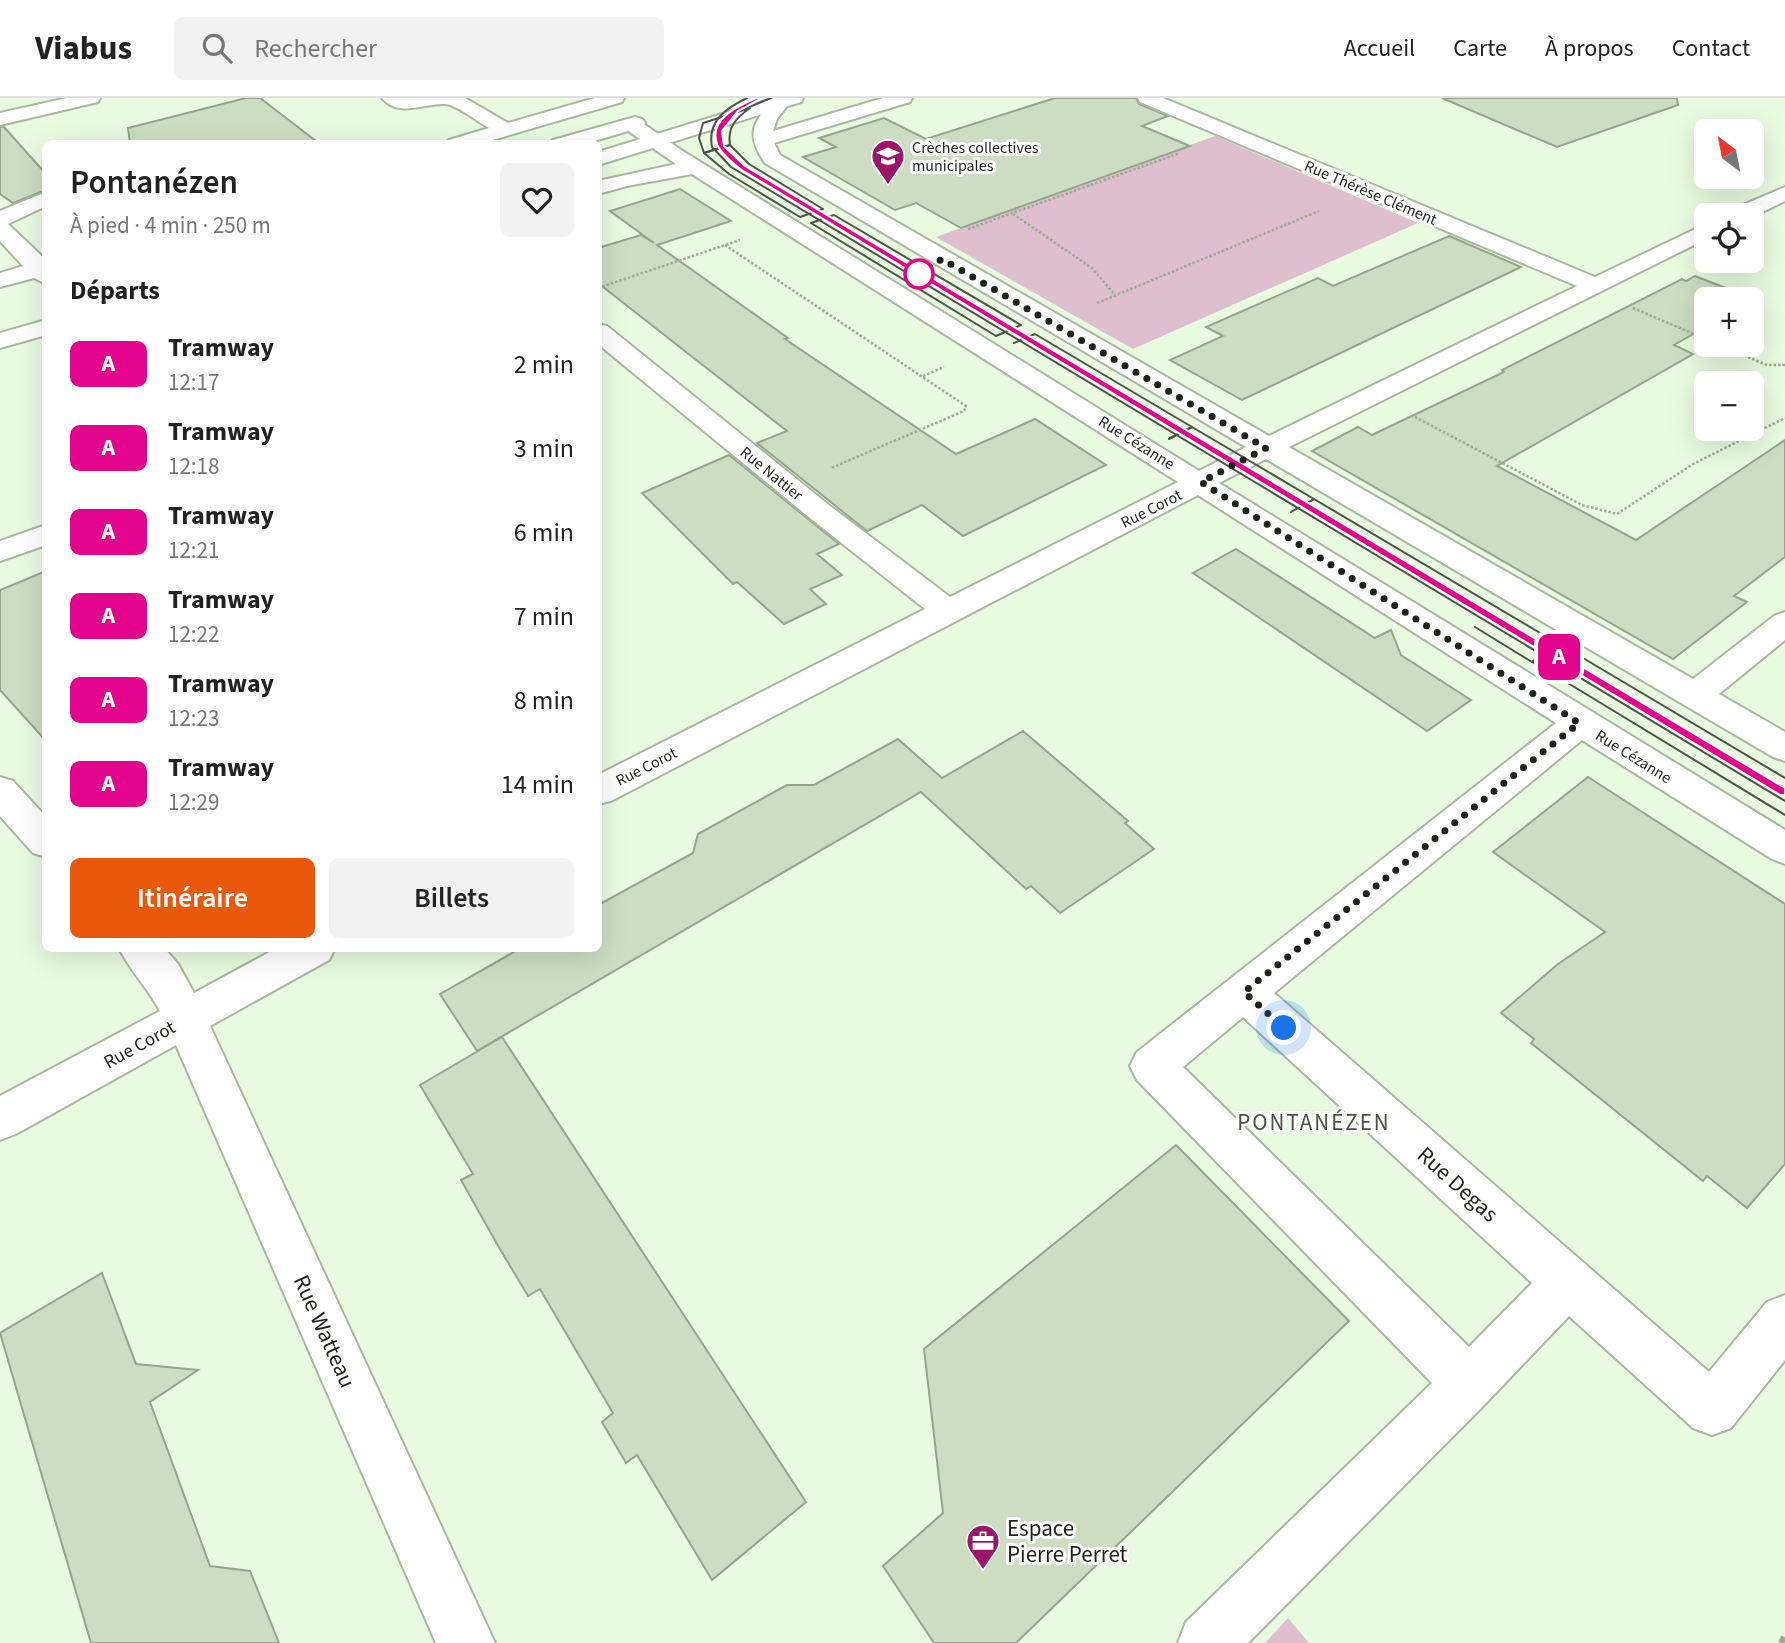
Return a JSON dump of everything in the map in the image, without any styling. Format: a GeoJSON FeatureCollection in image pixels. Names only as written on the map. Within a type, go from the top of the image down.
{"type":"FeatureCollection","features":[{"type":"Feature","properties":{"kind":"street"},"geometry":{"type":"LineString","coordinates":[[0,119],[92,98]]}},
{"type":"Feature","properties":{"kind":"street"},"geometry":{"type":"LineString","coordinates":[[390,98],[395,102],[413,103],[446,98]]}},
{"type":"Feature","properties":{"kind":"street"},"geometry":{"type":"LineString","coordinates":[[452,98],[503,129]]}},
{"type":"Feature","properties":{"kind":"street"},"geometry":{"type":"LineString","coordinates":[[469,140],[615,98]]}},
{"type":"Feature","properties":{"kind":"street"},"geometry":{"type":"LineString","coordinates":[[762,141],[903,98]]}},
{"type":"Feature","properties":{"kind":"street","name":"Rue Thérèse Clément"},"geometry":{"type":"LineString","coordinates":[[1147,98],[1591,287]]}},
{"type":"Feature","properties":{"kind":"street"},"geometry":{"type":"LineString","coordinates":[[787,100],[763,124],[762,141],[772,159],[1785,748]]}},
{"type":"Feature","properties":{"kind":"street"},"geometry":{"type":"LineString","coordinates":[[582,140],[787,100]]}},
{"type":"Feature","properties":{"kind":"street"},"geometry":{"type":"LineString","coordinates":[[602,156],[646,128]]}},
{"type":"Feature","properties":{"kind":"street","name":"Rue Cézanne"},"geometry":{"type":"LineString","coordinates":[[646,128],[695,167],[1201,482],[1579,723],[1785,849]]}},
{"type":"Feature","properties":{"kind":"street"},"geometry":{"type":"LineString","coordinates":[[602,187],[623,180],[695,167]]}},
{"type":"Feature","properties":{"kind":"street"},"geometry":{"type":"LineString","coordinates":[[0,219],[42,186]]}},
{"type":"Feature","properties":{"kind":"street"},"geometry":{"type":"LineString","coordinates":[[1763,203],[1785,192]]}},
{"type":"Feature","properties":{"kind":"street"},"geometry":{"type":"LineString","coordinates":[[0,228],[42,270]]}},
{"type":"Feature","properties":{"kind":"street","name":"Rue Corot"},"geometry":{"type":"LineString","coordinates":[[605,778],[949,612],[1266,448],[1694,237]]}},
{"type":"Feature","properties":{"kind":"street"},"geometry":{"type":"LineString","coordinates":[[0,280],[42,271]]}},
{"type":"Feature","properties":{"kind":"street"},"geometry":{"type":"LineString","coordinates":[[0,324],[42,311]]}},
{"type":"Feature","properties":{"kind":"street"},"geometry":{"type":"LineString","coordinates":[[0,341],[42,328]]}},
{"type":"Feature","properties":{"kind":"street","name":"Rue Nattier"},"geometry":{"type":"LineString","coordinates":[[602,334],[788,486],[949,612]]}},
{"type":"Feature","properties":{"kind":"street"},"geometry":{"type":"LineString","coordinates":[[0,552],[42,536]]}},
{"type":"Feature","properties":{"kind":"street"},"geometry":{"type":"LineString","coordinates":[[1695,696],[1785,624]]}},
{"type":"Feature","properties":{"kind":"street"},"geometry":{"type":"LineString","coordinates":[[1469,1384],[1152,1066],[1579,723]]}},
{"type":"Feature","properties":{"kind":"street"},"geometry":{"type":"LineString","coordinates":[[0,791],[42,838]]}},
{"type":"Feature","properties":{"kind":"street","name":"Rue Watteau"},"geometry":{"type":"LineString","coordinates":[[142,952],[163,976],[186,1019],[466,1643]]}},
{"type":"Feature","properties":{"kind":"street","name":"Rue Corot"},"geometry":{"type":"LineString","coordinates":[[0,1119],[308,952]]}},
{"type":"Feature","properties":{"kind":"street","name":"Rue Degas"},"geometry":{"type":"LineString","coordinates":[[1244,992],[1712,1409],[1785,1320]]}},
{"type":"Feature","properties":{"kind":"street"},"geometry":{"type":"LineString","coordinates":[[1208,1643],[1469,1384],[1567,1282]]}},
{"type":"Feature","properties":{"kind":"path"},"geometry":{"type":"LineString","coordinates":[[921,246],[1233,134]]}},
{"type":"Feature","properties":{"kind":"path"},"geometry":{"type":"LineString","coordinates":[[1051,322],[1368,190]]}},
{"type":"Feature","properties":{"kind":"path"},"geometry":{"type":"LineString","coordinates":[[1013,213],[1092,268],[1115,295]]}},
{"type":"Feature","properties":{"kind":"path"},"geometry":{"type":"LineString","coordinates":[[602,287],[745,239]]}},
{"type":"Feature","properties":{"kind":"path"},"geometry":{"type":"LineString","coordinates":[[725,246],[966,406],[964,411],[788,486]]}},
{"type":"Feature","properties":{"kind":"path"},"geometry":{"type":"LineString","coordinates":[[1591,287],[1694,334]]}},
{"type":"Feature","properties":{"kind":"path"},"geometry":{"type":"LineString","coordinates":[[1748,357],[1767,365],[1785,365]]}},
{"type":"Feature","properties":{"kind":"path"},"geometry":{"type":"LineString","coordinates":[[923,376],[944,367]]}},
{"type":"Feature","properties":{"kind":"path"},"geometry":{"type":"LineString","coordinates":[[1373,395],[1582,505],[1617,514],[1693,464],[1785,418]]}},
{"type":"Feature","properties":{"kind":"path"},"geometry":{"type":"LineString","coordinates":[[1781,1643],[1785,1635]]}},
{"type":"Feature","properties":{"kind":"shaded area"},"geometry":{"type":"Polygon","coordinates":[[[1215,136],[1418,223],[1133,349],[936,237],[1215,136]]]}},
{"type":"Feature","properties":{"kind":"shaded area"},"geometry":{"type":"Polygon","coordinates":[[[1288,1618],[1309,1643],[1265,1643],[1288,1618]]]}},
{"type":"Feature","properties":{"kind":"building"},"geometry":{"type":"Polygon","coordinates":[[[246,98],[260,98],[315,140],[130,140],[128,128],[246,98]]]}},
{"type":"Feature","properties":{"kind":"building"},"geometry":{"type":"Polygon","coordinates":[[[1055,98],[1136,98],[1139,104],[1168,116],[1142,126],[1190,146],[961,228],[916,203],[895,210],[803,157],[836,147],[819,138],[884,118],[926,139],[1055,98]]]}},
{"type":"Feature","properties":{"kind":"building"},"geometry":{"type":"Polygon","coordinates":[[[1442,98],[1677,98],[1678,105],[1557,147],[1442,98]]]}},
{"type":"Feature","properties":{"kind":"building"},"geometry":{"type":"Polygon","coordinates":[[[0,127],[4,127],[42,170],[42,192],[13,203],[0,194],[0,127]]]}},
{"type":"Feature","properties":{"kind":"building"},"geometry":{"type":"Polygon","coordinates":[[[680,189],[731,221],[657,245],[788,338],[785,339],[956,454],[1035,419],[1106,465],[963,536],[922,505],[867,531],[757,443],[787,431],[602,286],[602,247],[641,235],[654,243],[610,211],[680,189]]]}},
{"type":"Feature","properties":{"kind":"building"},"geometry":{"type":"Polygon","coordinates":[[[1449,236],[1521,267],[1242,400],[1170,360],[1223,336],[1206,327],[1318,278],[1333,286],[1449,236]]]}},
{"type":"Feature","properties":{"kind":"building"},"geometry":{"type":"Polygon","coordinates":[[[1695,276],[1723,287],[1694,287],[1694,334],[1674,345],[1693,354],[1497,466],[1636,540],[1785,440],[1785,557],[1734,596],[1747,602],[1673,659],[1312,451],[1358,427],[1372,435],[1504,372],[1502,370],[1682,279],[1686,281],[1695,276]]]}},
{"type":"Feature","properties":{"kind":"building"},"geometry":{"type":"Polygon","coordinates":[[[729,455],[839,544],[817,554],[842,575],[810,589],[826,604],[784,624],[737,582],[733,584],[642,493],[729,455]]]}},
{"type":"Feature","properties":{"kind":"building"},"geometry":{"type":"Polygon","coordinates":[[[1236,549],[1375,638],[1391,630],[1401,655],[1471,700],[1427,731],[1193,573],[1236,549]]]}},
{"type":"Feature","properties":{"kind":"building"},"geometry":{"type":"Polygon","coordinates":[[[42,573],[42,737],[0,690],[0,590],[42,573]]]}},
{"type":"Feature","properties":{"kind":"building"},"geometry":{"type":"Polygon","coordinates":[[[1023,731],[1128,821],[1125,823],[1154,849],[1060,913],[1031,886],[1026,889],[921,792],[477,1051],[440,994],[514,952],[602,952],[602,903],[693,853],[698,834],[787,785],[814,785],[898,739],[942,778],[1023,731]]]}},
{"type":"Feature","properties":{"kind":"building"},"geometry":{"type":"Polygon","coordinates":[[[1588,777],[1785,904],[1785,1164],[1747,1208],[1707,1176],[1703,1181],[1531,1043],[1534,1039],[1501,1013],[1558,964],[1605,932],[1493,852],[1588,777]]]}},
{"type":"Feature","properties":{"kind":"building"},"geometry":{"type":"Polygon","coordinates":[[[502,1037],[806,1502],[712,1580],[637,1455],[626,1463],[602,1422],[613,1413],[540,1289],[528,1296],[497,1244],[461,1180],[473,1174],[420,1085],[502,1037]]]}},
{"type":"Feature","properties":{"kind":"building"},"geometry":{"type":"Polygon","coordinates":[[[1176,1145],[1349,1321],[1016,1643],[934,1643],[883,1566],[943,1513],[924,1349],[1176,1145]]]}},
{"type":"Feature","properties":{"kind":"building"},"geometry":{"type":"Polygon","coordinates":[[[102,1273],[136,1364],[198,1370],[150,1402],[210,1566],[250,1571],[279,1643],[91,1643],[0,1333],[102,1273]]]}},
{"type":"Feature","properties":{"kind":"tram line"},"geometry":{"type":"LineString","coordinates":[[719,118],[747,98]]}},
{"type":"Feature","properties":{"kind":"tram line","name":"A"},"geometry":{"type":"LineString","coordinates":[[758,98],[727,116],[719,131],[720,146],[743,168],[1785,792]]}},
{"type":"Feature","properties":{"kind":"tram line"},"geometry":{"type":"LineString","coordinates":[[742,110],[771,98]]}},
{"type":"Feature","properties":{"kind":"tram line"},"geometry":{"type":"LineString","coordinates":[[719,118],[750,108],[734,124],[730,133],[730,145]]}},
{"type":"Feature","properties":{"kind":"tram line"},"geometry":{"type":"LineString","coordinates":[[704,153],[699,138],[703,123],[719,118]]}},
{"type":"Feature","properties":{"kind":"tram line"},"geometry":{"type":"LineString","coordinates":[[715,150],[711,138],[719,118]]}},
{"type":"Feature","properties":{"kind":"tram line"},"geometry":{"type":"LineString","coordinates":[[715,150],[730,145]]}},
{"type":"Feature","properties":{"kind":"tram line"},"geometry":{"type":"LineString","coordinates":[[730,145],[749,164],[823,209],[809,214]]}},
{"type":"Feature","properties":{"kind":"tram line"},"geometry":{"type":"LineString","coordinates":[[704,153],[715,150]]}},
{"type":"Feature","properties":{"kind":"tram line"},"geometry":{"type":"LineString","coordinates":[[715,150],[731,167],[809,214]]}},
{"type":"Feature","properties":{"kind":"tram line"},"geometry":{"type":"LineString","coordinates":[[704,153],[729,174],[800,217],[809,214]]}},
{"type":"Feature","properties":{"kind":"tram line"},"geometry":{"type":"LineString","coordinates":[[809,214],[819,220]]}},
{"type":"Feature","properties":{"kind":"tram line"},"geometry":{"type":"LineString","coordinates":[[819,220],[834,215],[1021,325],[1005,332]]}},
{"type":"Feature","properties":{"kind":"tram line"},"geometry":{"type":"LineString","coordinates":[[819,220],[1005,332]]}},
{"type":"Feature","properties":{"kind":"tram line"},"geometry":{"type":"LineString","coordinates":[[819,220],[811,223],[996,336],[1005,332]]}},
{"type":"Feature","properties":{"kind":"tram line"},"geometry":{"type":"LineString","coordinates":[[1005,332],[1020,341]]}},
{"type":"Feature","properties":{"kind":"tram line"},"geometry":{"type":"LineString","coordinates":[[1020,341],[1035,334],[1192,427]]}},
{"type":"Feature","properties":{"kind":"tram line"},"geometry":{"type":"LineString","coordinates":[[1014,343],[1020,341]]}},
{"type":"Feature","properties":{"kind":"tram line"},"geometry":{"type":"LineString","coordinates":[[1020,341],[1176,435]]}},
{"type":"Feature","properties":{"kind":"tram line"},"geometry":{"type":"LineString","coordinates":[[1176,435],[1192,427]]}},
{"type":"Feature","properties":{"kind":"tram line"},"geometry":{"type":"LineString","coordinates":[[1177,435],[1192,427]]}},
{"type":"Feature","properties":{"kind":"tram line"},"geometry":{"type":"LineString","coordinates":[[1192,427],[1314,499]]}},
{"type":"Feature","properties":{"kind":"tram line"},"geometry":{"type":"LineString","coordinates":[[1170,438],[1176,435]]}},
{"type":"Feature","properties":{"kind":"tram line"},"geometry":{"type":"LineString","coordinates":[[1169,439],[1177,435]]}},
{"type":"Feature","properties":{"kind":"tram line"},"geometry":{"type":"LineString","coordinates":[[1177,435],[1298,508]]}},
{"type":"Feature","properties":{"kind":"tram line"},"geometry":{"type":"LineString","coordinates":[[1298,508],[1314,499]]}},
{"type":"Feature","properties":{"kind":"tram line"},"geometry":{"type":"LineString","coordinates":[[1306,504],[1314,499]]}},
{"type":"Feature","properties":{"kind":"tram line"},"geometry":{"type":"LineString","coordinates":[[1314,499],[1557,643]]}},
{"type":"Feature","properties":{"kind":"tram line"},"geometry":{"type":"LineString","coordinates":[[1291,512],[1298,508]]}},
{"type":"Feature","properties":{"kind":"tram line"},"geometry":{"type":"LineString","coordinates":[[1298,508],[1542,655]]}},
{"type":"Feature","properties":{"kind":"tram line"},"geometry":{"type":"LineString","coordinates":[[1475,627],[1532,662]]}},
{"type":"Feature","properties":{"kind":"tram line"},"geometry":{"type":"LineString","coordinates":[[1542,655],[1557,643]]}},
{"type":"Feature","properties":{"kind":"tram line"},"geometry":{"type":"LineString","coordinates":[[1557,643],[1583,658]]}},
{"type":"Feature","properties":{"kind":"tram line"},"geometry":{"type":"LineString","coordinates":[[1532,662],[1542,655]]}},
{"type":"Feature","properties":{"kind":"tram line"},"geometry":{"type":"LineString","coordinates":[[1542,655],[1567,670]]}},
{"type":"Feature","properties":{"kind":"tram line"},"geometry":{"type":"LineString","coordinates":[[1567,670],[1583,658]]}},
{"type":"Feature","properties":{"kind":"tram line"},"geometry":{"type":"LineString","coordinates":[[1583,658],[1785,778]]}},
{"type":"Feature","properties":{"kind":"tram line"},"geometry":{"type":"LineString","coordinates":[[1532,662],[1558,677]]}},
{"type":"Feature","properties":{"kind":"tram line"},"geometry":{"type":"LineString","coordinates":[[1558,677],[1567,670]]}},
{"type":"Feature","properties":{"kind":"tram line"},"geometry":{"type":"LineString","coordinates":[[1567,670],[1785,801]]}},
{"type":"Feature","properties":{"kind":"tram line"},"geometry":{"type":"LineString","coordinates":[[1558,677],[1785,815]]}},
{"type":"Feature","properties":{"kind":"place","name":"Crèches collectives municipales"},"geometry":{"type":"Point","coordinates":[888,186]}},
{"type":"Feature","properties":{"kind":"place","name":"Espace Pierre Perret"},"geometry":{"type":"Point","coordinates":[983,1571]}},
{"type":"Feature","properties":{"kind":"district","name":"PONTANÉZEN"},"geometry":{"type":"Point","coordinates":[1314,1122]}},
{"type":"Feature","properties":{"kind":"route"},"geometry":{"type":"LineString","coordinates":[[919,274],[942,259],[1266,448],[1201,482],[1579,723],[1244,992],[1284,1028]]}}]}
